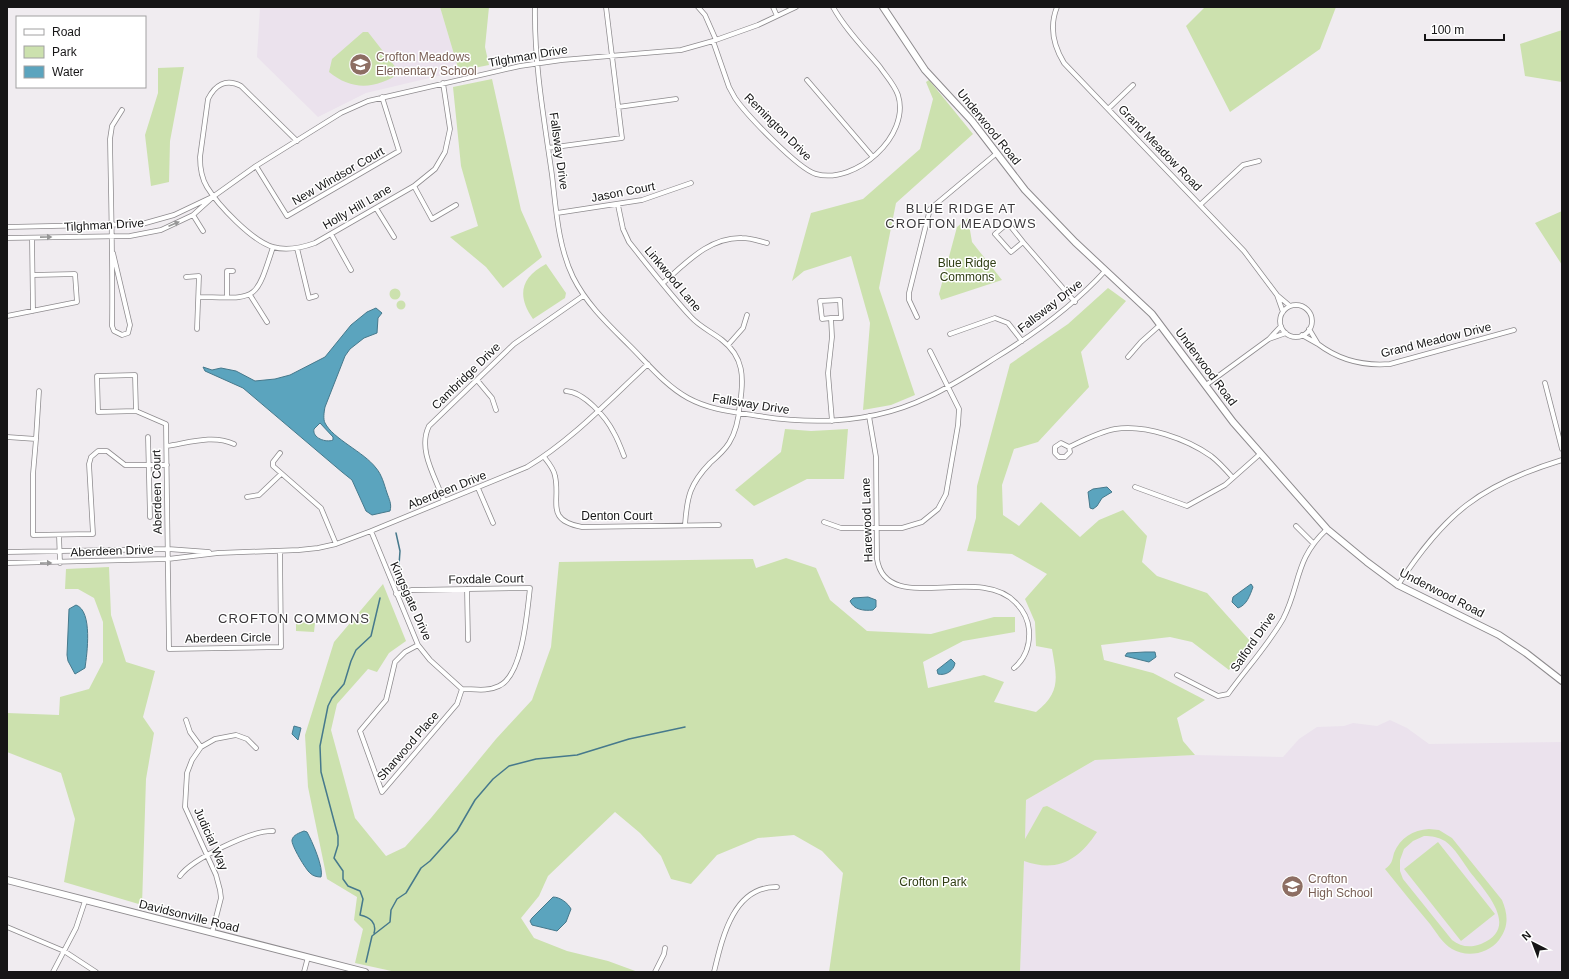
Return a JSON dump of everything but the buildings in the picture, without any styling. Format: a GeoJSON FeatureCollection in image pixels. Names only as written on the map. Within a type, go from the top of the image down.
{"type":"FeatureCollection","features":[{"type":"Feature","properties":{"kind":"street","name":"Fallsway Drive"},"geometry":{"type":"LineString","coordinates":[[535,7],[534,43],[548,148],[564,253],[571,274],[591,307],[669,385],[687,398],[704,406],[788,421],[832,421],[869,416],[905,407],[949,387],[1022,341],[1075,302],[1105,271]]}},
{"type":"Feature","properties":{"kind":"street"},"geometry":{"type":"LineString","coordinates":[[548,148],[622,138],[606,7]]}},
{"type":"Feature","properties":{"kind":"street","name":"Remington Drive"},"geometry":{"type":"LineString","coordinates":[[698,7],[705,15],[729,87],[739,104],[801,166],[814,174],[834,176],[852,171],[872,156],[891,137],[899,120],[898,94],[889,79],[834,7]]}},
{"type":"Feature","properties":{"kind":"street"},"geometry":{"type":"LineString","coordinates":[[773,7],[777,16]]}},
{"type":"Feature","properties":{"kind":"street","name":"Tilghman Drive"},"geometry":{"type":"LineString","coordinates":[[7,238],[130,236],[161,230],[193,215],[214,196],[256,166],[357,105],[382,97],[443,83],[537,64],[562,60],[680,50],[714,40],[777,16],[796,7]]}},
{"type":"Feature","properties":{"kind":"street","name":"Underwood Road"},"geometry":{"type":"LineString","coordinates":[[883,7],[925,70],[964,112],[1040,206],[1105,271],[1139,301],[1160,325],[1260,454],[1327,529],[1367,562],[1398,584],[1499,635],[1526,653],[1562,681]]}},
{"type":"Feature","properties":{"kind":"street","name":"Grand Meadow Road"},"geometry":{"type":"LineString","coordinates":[[1057,7],[1053,21],[1053,36],[1057,50],[1064,63],[1244,250],[1277,296],[1283,312]]}},
{"type":"Feature","properties":{"kind":"street"},"geometry":{"type":"LineString","coordinates":[[807,80],[872,156]]}},
{"type":"Feature","properties":{"kind":"street","name":"Holly Hill Lane"},"geometry":{"type":"LineString","coordinates":[[297,141],[241,86],[231,82],[221,84],[212,91],[208,99],[200,157],[200,164],[206,186],[246,232],[263,243],[273,247],[297,248],[315,243],[414,186],[435,169],[448,144],[450,120],[443,83]]}},
{"type":"Feature","properties":{"kind":"street"},"geometry":{"type":"LineString","coordinates":[[1108,109],[1133,85]]}},
{"type":"Feature","properties":{"kind":"street","name":"New Windsor Court"},"geometry":{"type":"LineString","coordinates":[[256,166],[287,216],[399,151],[382,97]]}},
{"type":"Feature","properties":{"kind":"street"},"geometry":{"type":"LineString","coordinates":[[618,107],[676,99]]}},
{"type":"Feature","properties":{"kind":"street"},"geometry":{"type":"LineString","coordinates":[[113,253],[112,326],[114,332],[122,335],[128,333],[130,325],[113,253],[111,236],[110,139],[112,126],[122,110]]}},
{"type":"Feature","properties":{"kind":"street"},"geometry":{"type":"LineString","coordinates":[[916,317],[909,292],[930,209],[997,153]]}},
{"type":"Feature","properties":{"kind":"street"},"geometry":{"type":"LineString","coordinates":[[1201,204],[1243,165],[1259,160]]}},
{"type":"Feature","properties":{"kind":"street","name":"Jason Court"},"geometry":{"type":"LineString","coordinates":[[557,213],[618,205],[653,198],[691,183]]}},
{"type":"Feature","properties":{"kind":"street"},"geometry":{"type":"LineString","coordinates":[[414,186],[432,219],[456,205]]}},
{"type":"Feature","properties":{"kind":"street","name":"Tilghman Drive"},"geometry":{"type":"LineString","coordinates":[[7,227],[136,225],[158,221],[214,196]]}},
{"type":"Feature","properties":{"kind":"street","name":"Linkwood Lane"},"geometry":{"type":"LineString","coordinates":[[618,205],[625,235],[663,283],[697,322],[728,345],[736,354],[742,370],[743,387],[739,413],[729,444],[700,474],[692,486],[686,503],[685,525]]}},
{"type":"Feature","properties":{"kind":"street"},"geometry":{"type":"LineString","coordinates":[[376,208],[394,237]]}},
{"type":"Feature","properties":{"kind":"street"},"geometry":{"type":"LineString","coordinates":[[193,215],[203,231]]}},
{"type":"Feature","properties":{"kind":"street"},"geometry":{"type":"LineString","coordinates":[[1023,242],[1011,252],[995,234],[1008,223],[1075,302]]}},
{"type":"Feature","properties":{"kind":"street"},"geometry":{"type":"LineString","coordinates":[[331,234],[351,270]]}},
{"type":"Feature","properties":{"kind":"street"},"geometry":{"type":"LineString","coordinates":[[32,238],[33,311]]}},
{"type":"Feature","properties":{"kind":"street"},"geometry":{"type":"LineString","coordinates":[[663,283],[700,251],[717,242],[744,238],[767,243]]}},
{"type":"Feature","properties":{"kind":"street"},"geometry":{"type":"LineString","coordinates":[[199,297],[238,298],[250,295],[261,284],[273,247]]}},
{"type":"Feature","properties":{"kind":"street"},"geometry":{"type":"LineString","coordinates":[[297,248],[309,298],[316,296]]}},
{"type":"Feature","properties":{"kind":"street"},"geometry":{"type":"LineString","coordinates":[[227,297],[227,271],[234,271]]}},
{"type":"Feature","properties":{"kind":"street"},"geometry":{"type":"LineString","coordinates":[[7,316],[77,302],[75,274],[33,275]]}},
{"type":"Feature","properties":{"kind":"street"},"geometry":{"type":"LineString","coordinates":[[186,277],[199,276],[197,329]]}},
{"type":"Feature","properties":{"kind":"street"},"geometry":{"type":"LineString","coordinates":[[250,295],[267,322]]}},
{"type":"Feature","properties":{"kind":"street","name":"Cambridge Drive"},"geometry":{"type":"LineString","coordinates":[[444,502],[425,451],[425,437],[434,421],[518,341],[584,296]]}},
{"type":"Feature","properties":{"kind":"street","name":"Grand Meadow Road"},"geometry":{"type":"LineString","coordinates":[[1277,296],[1290,306]]}},
{"type":"Feature","properties":{"kind":"street"},"geometry":{"type":"LineString","coordinates":[[840,300],[841,318],[831,318],[822,319],[820,301],[840,300]]}},
{"type":"Feature","properties":{"kind":"street"},"geometry":{"type":"LineString","coordinates":[[1299,305],[1306,309],[1312,320],[1309,329],[1302,335],[1293,336],[1286,333],[1281,326],[1280,318],[1283,312],[1290,306],[1299,305]]}},
{"type":"Feature","properties":{"kind":"street"},"geometry":{"type":"LineString","coordinates":[[728,345],[743,328],[747,314]]}},
{"type":"Feature","properties":{"kind":"street"},"geometry":{"type":"LineString","coordinates":[[831,318],[832,337],[828,373],[832,421]]}},
{"type":"Feature","properties":{"kind":"street"},"geometry":{"type":"LineString","coordinates":[[950,334],[995,318],[1008,323],[1022,341]]}},
{"type":"Feature","properties":{"kind":"street"},"geometry":{"type":"LineString","coordinates":[[1128,357],[1135,347],[1160,325]]}},
{"type":"Feature","properties":{"kind":"street"},"geometry":{"type":"LineString","coordinates":[[1206,385],[1269,339],[1281,326]]}},
{"type":"Feature","properties":{"kind":"street","name":"Grand Meadow Drive"},"geometry":{"type":"LineString","coordinates":[[1309,329],[1318,344]]}},
{"type":"Feature","properties":{"kind":"street","name":"Grand Meadow Drive"},"geometry":{"type":"LineString","coordinates":[[1302,335],[1340,357],[1374,365],[1390,364],[1514,330]]}},
{"type":"Feature","properties":{"kind":"street"},"geometry":{"type":"LineString","coordinates":[[1269,339],[1286,333]]}},
{"type":"Feature","properties":{"kind":"street"},"geometry":{"type":"LineString","coordinates":[[824,522],[841,528],[902,528],[915,525],[928,518],[938,509],[946,494],[959,409],[930,351]]}},
{"type":"Feature","properties":{"kind":"street","name":"Aberdeen Drive"},"geometry":{"type":"LineString","coordinates":[[7,563],[60,563],[168,559],[218,553],[318,548],[336,544],[444,502],[526,467],[544,456],[597,411],[648,364]]}},
{"type":"Feature","properties":{"kind":"street"},"geometry":{"type":"LineString","coordinates":[[136,375],[136,412],[98,412],[98,376],[136,375]]}},
{"type":"Feature","properties":{"kind":"street"},"geometry":{"type":"LineString","coordinates":[[477,380],[492,398],[496,410]]}},
{"type":"Feature","properties":{"kind":"street"},"geometry":{"type":"LineString","coordinates":[[1545,383],[1562,449]]}},
{"type":"Feature","properties":{"kind":"street"},"geometry":{"type":"LineString","coordinates":[[39,392],[33,474],[33,535],[93,534],[89,464],[94,453],[104,450],[125,465],[167,465]]}},
{"type":"Feature","properties":{"kind":"street"},"geometry":{"type":"LineString","coordinates":[[566,392],[581,395],[597,411],[615,434],[624,456]]}},
{"type":"Feature","properties":{"kind":"street","name":"Aberdeen Court"},"geometry":{"type":"LineString","coordinates":[[136,412],[166,424],[168,559]]}},
{"type":"Feature","properties":{"kind":"street","name":"Harewood Lane"},"geometry":{"type":"LineString","coordinates":[[869,416],[875,449],[878,565],[883,575],[891,583],[902,587],[984,587],[999,591],[1013,600],[1025,615],[1029,634],[1024,658],[1014,668]]}},
{"type":"Feature","properties":{"kind":"street"},"geometry":{"type":"LineString","coordinates":[[1069,447],[1095,435],[1115,429],[1146,429],[1196,447],[1212,457],[1233,478]]}},
{"type":"Feature","properties":{"kind":"street"},"geometry":{"type":"LineString","coordinates":[[7,437],[36,439]]}},
{"type":"Feature","properties":{"kind":"street"},"geometry":{"type":"LineString","coordinates":[[148,437],[150,517]]}},
{"type":"Feature","properties":{"kind":"street"},"geometry":{"type":"LineString","coordinates":[[167,446],[214,439],[225,440],[234,444]]}},
{"type":"Feature","properties":{"kind":"street"},"geometry":{"type":"LineString","coordinates":[[280,453],[272,464],[321,508],[336,544]]}},
{"type":"Feature","properties":{"kind":"street"},"geometry":{"type":"LineString","coordinates":[[1135,487],[1187,506],[1220,488],[1260,454]]}},
{"type":"Feature","properties":{"kind":"street","name":"Denton Court"},"geometry":{"type":"LineString","coordinates":[[544,456],[555,474],[555,502],[557,513],[560,518],[569,524],[582,527],[719,525]]}},
{"type":"Feature","properties":{"kind":"street"},"geometry":{"type":"LineString","coordinates":[[1398,584],[1418,553],[1438,529],[1476,497],[1521,473],[1562,460]]}},
{"type":"Feature","properties":{"kind":"street"},"geometry":{"type":"LineString","coordinates":[[247,497],[259,495],[282,474]]}},
{"type":"Feature","properties":{"kind":"street"},"geometry":{"type":"LineString","coordinates":[[478,488],[494,523]]}},
{"type":"Feature","properties":{"kind":"street"},"geometry":{"type":"LineString","coordinates":[[1296,526],[1312,543]]}},
{"type":"Feature","properties":{"kind":"street","name":"Salford Drive"},"geometry":{"type":"LineString","coordinates":[[1177,675],[1218,696],[1225,696],[1228,694],[1283,619],[1303,560],[1312,543],[1327,529]]}},
{"type":"Feature","properties":{"kind":"street","name":"Kingsgate Drive"},"geometry":{"type":"LineString","coordinates":[[371,531],[418,645],[430,660],[462,689]]}},
{"type":"Feature","properties":{"kind":"street"},"geometry":{"type":"LineString","coordinates":[[59,535],[60,563]]}},
{"type":"Feature","properties":{"kind":"street","name":"Aberdeen Drive"},"geometry":{"type":"LineString","coordinates":[[7,552],[168,549],[218,553]]}},
{"type":"Feature","properties":{"kind":"street","name":"Aberdeen Circle"},"geometry":{"type":"LineString","coordinates":[[168,559],[169,649],[281,647],[280,551]]}},
{"type":"Feature","properties":{"kind":"street","name":"Foxdale Court"},"geometry":{"type":"LineString","coordinates":[[396,594],[412,590],[530,588],[524,633],[512,674],[503,684],[492,689],[462,689]]}},
{"type":"Feature","properties":{"kind":"street"},"geometry":{"type":"LineString","coordinates":[[466,589],[468,640]]}},
{"type":"Feature","properties":{"kind":"street","name":"Sharwood Place"},"geometry":{"type":"LineString","coordinates":[[418,645],[405,652],[396,662],[386,700],[360,731],[382,792],[457,704],[462,689]]}},
{"type":"Feature","properties":{"kind":"street"},"geometry":{"type":"LineString","coordinates":[[186,720],[190,732],[201,747],[215,739],[230,735],[247,739],[256,748]]}},
{"type":"Feature","properties":{"kind":"street","name":"Judicial Way"},"geometry":{"type":"LineString","coordinates":[[201,747],[192,760],[187,773],[184,800],[187,814],[216,875],[220,890],[221,898],[212,933]]}},
{"type":"Feature","properties":{"kind":"street"},"geometry":{"type":"LineString","coordinates":[[180,876],[188,866],[207,856],[253,834],[273,831]]}},
{"type":"Feature","properties":{"kind":"street","name":"Davidsonville Road"},"geometry":{"type":"LineString","coordinates":[[7,880],[366,972]]}},
{"type":"Feature","properties":{"kind":"street"},"geometry":{"type":"LineString","coordinates":[[714,972],[724,931],[734,913],[758,890],[769,887],[778,887]]}},
{"type":"Feature","properties":{"kind":"street"},"geometry":{"type":"LineString","coordinates":[[53,972],[80,921],[85,901]]}},
{"type":"Feature","properties":{"kind":"street"},"geometry":{"type":"LineString","coordinates":[[7,927],[64,951],[96,972]]}},
{"type":"Feature","properties":{"kind":"street"},"geometry":{"type":"LineString","coordinates":[[655,972],[664,954],[665,948]]}},
{"type":"Feature","properties":{"kind":"street"},"geometry":{"type":"LineString","coordinates":[[304,972],[308,958]]}},
{"type":"Feature","properties":{"kind":"shaded area","name":"Crofton Meadows Elementary School"},"geometry":{"type":"Polygon","coordinates":[[[260,7],[440,7],[459,71],[366,93],[318,117],[257,57],[260,7]]]}},
{"type":"Feature","properties":{"kind":"shaded area","name":"Crofton High School"},"geometry":{"type":"Polygon","coordinates":[[[1390,720],[1407,728],[1429,744],[1562,742],[1562,972],[1020,972],[1026,800],[1095,760],[1195,755],[1283,757],[1299,739],[1317,727],[1344,726],[1353,723],[1377,726],[1390,720]]]}},
{"type":"Feature","properties":{"kind":"green space"},"geometry":{"type":"Polygon","coordinates":[[[440,7],[489,7],[485,47],[489,65],[459,71],[440,7]]]}},
{"type":"Feature","properties":{"kind":"green space"},"geometry":{"type":"Polygon","coordinates":[[[1205,7],[1336,7],[1320,49],[1230,112],[1186,26],[1205,7]]]}},
{"type":"Feature","properties":{"kind":"green space"},"geometry":{"type":"Polygon","coordinates":[[[1562,30],[1562,82],[1525,76],[1520,44],[1562,30]]]}},
{"type":"Feature","properties":{"kind":"green space"},"geometry":{"type":"Polygon","coordinates":[[[363,32],[368,32],[400,73],[382,82],[364,86],[346,82],[329,72],[332,59],[363,32]]]}},
{"type":"Feature","properties":{"kind":"green space"},"geometry":{"type":"Polygon","coordinates":[[[184,67],[170,141],[169,182],[151,186],[145,135],[158,93],[158,68],[184,67]]]}},
{"type":"Feature","properties":{"kind":"green space"},"geometry":{"type":"Polygon","coordinates":[[[492,79],[521,210],[542,257],[503,288],[486,267],[450,237],[478,226],[461,166],[453,87],[492,79]]]}},
{"type":"Feature","properties":{"kind":"green space"},"geometry":{"type":"Polygon","coordinates":[[[929,80],[973,134],[896,203],[879,288],[915,395],[891,405],[863,410],[870,323],[851,256],[804,271],[792,281],[811,213],[863,199],[920,149],[933,99],[926,82],[929,80]]]}},
{"type":"Feature","properties":{"kind":"green space"},"geometry":{"type":"Polygon","coordinates":[[[1562,211],[1562,265],[1535,223],[1562,211]]]}},
{"type":"Feature","properties":{"kind":"green space","name":"Blue Ridge Commons"},"geometry":{"type":"Polygon","coordinates":[[[968,218],[972,242],[1002,280],[941,300],[939,294],[957,227],[968,218]]]}},
{"type":"Feature","properties":{"kind":"green space"},"geometry":{"type":"Polygon","coordinates":[[[546,264],[566,293],[565,298],[533,319],[525,303],[523,295],[524,288],[526,281],[531,275],[537,269],[546,264]]]}},
{"type":"Feature","properties":{"kind":"green space","name":"Crofton Park"},"geometry":{"type":"Polygon","coordinates":[[[1108,288],[1126,301],[1081,352],[1089,387],[1038,442],[1014,449],[1002,485],[1003,515],[1019,526],[1041,502],[1080,537],[1099,520],[1123,510],[1147,536],[1142,562],[1157,576],[1207,593],[1250,641],[1229,670],[1192,642],[1170,637],[1101,645],[1104,660],[1153,673],[1205,700],[1177,718],[1183,741],[1195,755],[1095,760],[1026,800],[1025,839],[1043,807],[1047,806],[1097,832],[1083,850],[1066,862],[1047,865],[1024,861],[1020,972],[829,972],[843,873],[822,851],[794,835],[758,838],[717,855],[691,884],[671,879],[661,856],[640,833],[615,812],[548,876],[539,896],[521,918],[534,938],[567,951],[608,961],[638,972],[396,972],[355,963],[363,929],[354,920],[357,897],[327,879],[308,787],[305,735],[334,642],[383,584],[406,641],[389,653],[377,672],[368,669],[337,704],[331,730],[355,818],[386,856],[405,847],[496,739],[532,700],[551,647],[559,562],[753,559],[756,568],[786,558],[816,568],[830,600],[867,631],[931,634],[994,617],[1015,617],[1015,632],[963,641],[923,662],[928,688],[984,675],[1004,682],[994,702],[1036,712],[1044,705],[1050,698],[1055,684],[1056,676],[1052,649],[1036,646],[1035,622],[1025,599],[1047,574],[1012,554],[967,551],[976,518],[977,486],[1010,364],[1068,324],[1108,288]]]}},
{"type":"Feature","properties":{"kind":"green space"},"geometry":{"type":"Polygon","coordinates":[[[393,289],[397,289],[399,290],[399,298],[393,299],[390,296],[390,292],[393,289]]]}},
{"type":"Feature","properties":{"kind":"green space"},"geometry":{"type":"Polygon","coordinates":[[[401,300],[406,305],[401,310],[396,305],[401,300]]]}},
{"type":"Feature","properties":{"kind":"green space"},"geometry":{"type":"Polygon","coordinates":[[[785,429],[811,431],[848,429],[844,479],[807,479],[754,506],[735,490],[781,452],[785,429]]]}},
{"type":"Feature","properties":{"kind":"green space"},"geometry":{"type":"Polygon","coordinates":[[[109,567],[111,615],[126,662],[155,671],[143,717],[154,733],[146,779],[142,905],[64,882],[75,819],[61,773],[7,752],[7,713],[59,715],[60,697],[89,689],[103,662],[103,622],[94,598],[78,589],[65,589],[66,569],[109,567]]]}},
{"type":"Feature","properties":{"kind":"green space"},"geometry":{"type":"Polygon","coordinates":[[[296,622],[315,623],[314,632],[296,631],[296,622]]]}},
{"type":"Feature","properties":{"kind":"green space"},"geometry":{"type":"Polygon","coordinates":[[[1423,830],[1439,830],[1452,838],[1502,900],[1506,915],[1505,930],[1499,940],[1489,949],[1471,954],[1458,952],[1449,947],[1440,938],[1385,869],[1390,864],[1394,853],[1403,839],[1412,833],[1423,830]],[[1424,836],[1413,841],[1404,849],[1400,860],[1400,871],[1403,879],[1452,940],[1466,946],[1473,946],[1481,944],[1493,937],[1498,929],[1499,919],[1491,899],[1452,847],[1445,841],[1435,837],[1424,836]]]}},
{"type":"Feature","properties":{"kind":"green space"},"geometry":{"type":"Polygon","coordinates":[[[1438,842],[1495,914],[1461,941],[1404,869],[1438,842]]]}},
{"type":"Feature","properties":{"kind":"water"},"geometry":{"type":"Polygon","coordinates":[[[376,308],[382,313],[378,318],[377,333],[364,338],[350,349],[345,356],[325,407],[324,417],[325,423],[329,429],[341,440],[371,462],[381,477],[390,502],[390,511],[372,515],[366,511],[352,480],[243,388],[205,371],[203,367],[212,370],[221,368],[236,371],[255,381],[275,379],[290,375],[325,357],[351,325],[367,312],[376,308]],[[320,423],[314,429],[315,435],[320,439],[330,441],[333,440],[333,437],[320,423]]]}},
{"type":"Feature","properties":{"kind":"water"},"geometry":{"type":"Polygon","coordinates":[[[1107,487],[1112,492],[1102,498],[1093,509],[1090,508],[1088,492],[1093,489],[1107,487]]]}},
{"type":"Feature","properties":{"kind":"water"},"geometry":{"type":"Polygon","coordinates":[[[1251,584],[1253,587],[1248,599],[1244,605],[1238,608],[1232,602],[1233,597],[1251,584]]]}},
{"type":"Feature","properties":{"kind":"water"},"geometry":{"type":"Polygon","coordinates":[[[868,597],[876,600],[876,607],[873,610],[857,608],[850,601],[853,598],[868,597]]]}},
{"type":"Feature","properties":{"kind":"water"},"geometry":{"type":"Polygon","coordinates":[[[76,605],[85,615],[88,643],[85,668],[75,674],[68,661],[67,655],[69,609],[76,605]]]}},
{"type":"Feature","properties":{"kind":"water"},"geometry":{"type":"Polygon","coordinates":[[[1155,652],[1156,657],[1149,662],[1125,656],[1127,653],[1155,652]]]}},
{"type":"Feature","properties":{"kind":"water"},"geometry":{"type":"Polygon","coordinates":[[[951,659],[955,663],[951,671],[946,674],[938,674],[937,670],[951,659]]]}},
{"type":"Feature","properties":{"kind":"water"},"geometry":{"type":"Polygon","coordinates":[[[294,726],[301,728],[298,740],[292,734],[294,726]]]}},
{"type":"Feature","properties":{"kind":"water"},"geometry":{"type":"Polygon","coordinates":[[[304,831],[307,832],[317,854],[321,867],[321,877],[314,876],[308,871],[292,843],[292,840],[296,834],[304,831]]]}},
{"type":"Feature","properties":{"kind":"water"},"geometry":{"type":"Polygon","coordinates":[[[553,897],[564,901],[571,909],[566,922],[557,931],[532,925],[530,921],[532,918],[553,897]]]}},
{"type":"Feature","properties":{"kind":"waterway"},"geometry":{"type":"LineString","coordinates":[[396,533],[400,551],[399,565]]}},
{"type":"Feature","properties":{"kind":"waterway"},"geometry":{"type":"LineString","coordinates":[[374,933],[374,923],[367,917],[360,915],[363,899],[360,891],[348,886],[343,879],[343,871],[334,858],[338,845],[338,836],[321,772],[320,746],[328,706],[332,698],[344,684],[356,650],[371,636],[380,598]]}},
{"type":"Feature","properties":{"kind":"waterway"},"geometry":{"type":"LineString","coordinates":[[366,962],[372,936],[390,922],[391,910],[397,899],[406,893],[421,868],[430,861],[457,831],[475,800],[493,779],[509,766],[536,759],[577,755],[629,739],[685,727]]}},
{"type":"Feature","properties":{"kind":"place","name":"Crofton Meadows Elementary School"},"geometry":{"type":"Point","coordinates":[360,64]}},
{"type":"Feature","properties":{"kind":"place","name":"Crofton High School"},"geometry":{"type":"Point","coordinates":[1293,886]}},
{"type":"Feature","properties":{"kind":"district","name":"BLUE RIDGE AT CROFTON MEADOWS"},"geometry":{"type":"Point","coordinates":[961,216]}},
{"type":"Feature","properties":{"kind":"district","name":"CROFTON COMMONS"},"geometry":{"type":"Point","coordinates":[294,618]}}]}
